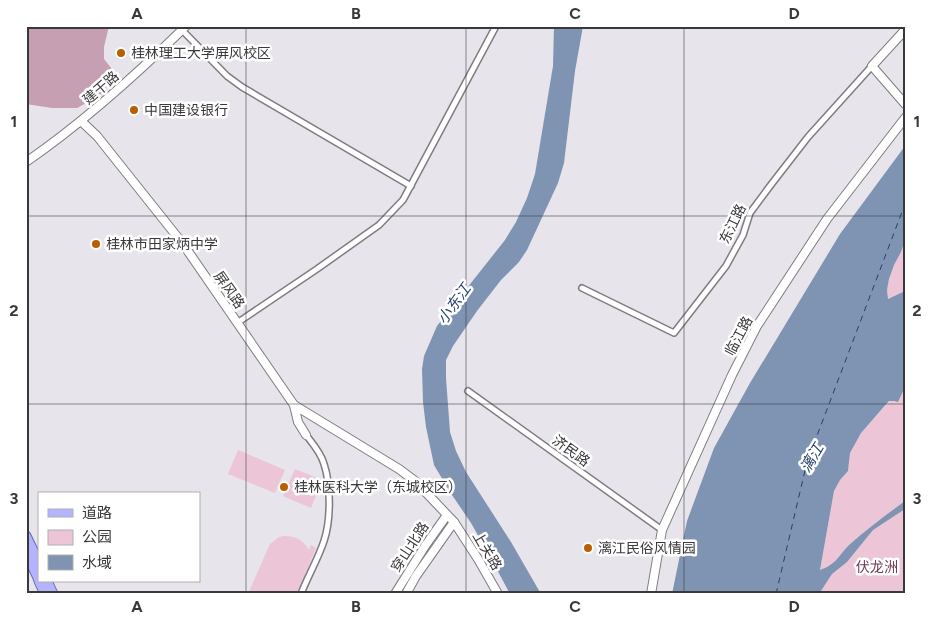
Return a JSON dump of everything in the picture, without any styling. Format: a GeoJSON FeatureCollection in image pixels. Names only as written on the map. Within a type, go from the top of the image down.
{"type":"FeatureCollection","features":[{"type":"Feature","properties":{"kind":"main road"},"geometry":{"type":"LineString","coordinates":[[26,536],[38,561]]}},
{"type":"Feature","properties":{"kind":"main road"},"geometry":{"type":"LineString","coordinates":[[26,552],[38,578]]}},
{"type":"Feature","properties":{"kind":"main road"},"geometry":{"type":"LineString","coordinates":[[40,582],[45,594]]}},
{"type":"Feature","properties":{"kind":"main road"},"geometry":{"type":"LineString","coordinates":[[47,582],[52,594]]}},
{"type":"Feature","properties":{"kind":"street"},"geometry":{"type":"LineString","coordinates":[[237,323],[379,225],[403,200],[496,26]]}},
{"type":"Feature","properties":{"kind":"street"},"geometry":{"type":"LineString","coordinates":[[184,28],[227,76],[242,87],[411,186]]}},
{"type":"Feature","properties":{"kind":"street","name":"建干路"},"geometry":{"type":"LineString","coordinates":[[26,162],[81,121],[131,79],[184,28]]}},
{"type":"Feature","properties":{"kind":"street","name":"东江路"},"geometry":{"type":"LineString","coordinates":[[582,288],[674,332],[726,266],[743,235],[750,213],[770,186],[808,137],[905,30]]}},
{"type":"Feature","properties":{"kind":"street"},"geometry":{"type":"LineString","coordinates":[[872,66],[905,104]]}},
{"type":"Feature","properties":{"kind":"street","name":"临江路"},"geometry":{"type":"LineString","coordinates":[[651,594],[662,530],[732,375],[758,326],[826,219],[905,118]]}},
{"type":"Feature","properties":{"kind":"street","name":"屏风路"},"geometry":{"type":"LineString","coordinates":[[81,121],[97,136],[183,244],[294,405],[298,422],[306,434]]}},
{"type":"Feature","properties":{"kind":"street","name":"济民路"},"geometry":{"type":"LineString","coordinates":[[468,391],[662,530]]}},
{"type":"Feature","properties":{"kind":"street","name":"上关路"},"geometry":{"type":"LineString","coordinates":[[294,405],[416,481],[454,522],[498,594]]}},
{"type":"Feature","properties":{"kind":"street"},"geometry":{"type":"LineString","coordinates":[[301,594],[324,540],[328,512],[327,479],[324,463],[306,434]]}},
{"type":"Feature","properties":{"kind":"street","name":"穿山北路"},"geometry":{"type":"LineString","coordinates":[[395,594],[447,514]]}},
{"type":"Feature","properties":{"kind":"street","name":"穿山北路"},"geometry":{"type":"LineString","coordinates":[[406,594],[416,576],[454,522]]}},
{"type":"Feature","properties":{"kind":"green space"},"geometry":{"type":"Polygon","coordinates":[[[905,240],[905,291],[888,299],[889,279],[905,240]]]}},
{"type":"Feature","properties":{"kind":"green space"},"geometry":{"type":"Polygon","coordinates":[[[905,387],[905,501],[848,546],[833,565],[820,570],[834,491],[848,471],[850,453],[861,433],[890,401],[898,402],[905,387]]]}},
{"type":"Feature","properties":{"kind":"green space"},"geometry":{"type":"Polygon","coordinates":[[[238,450],[285,470],[275,493],[228,474],[238,450]]]}},
{"type":"Feature","properties":{"kind":"green space"},"geometry":{"type":"Polygon","coordinates":[[[295,469],[322,480],[311,508],[283,496],[295,469]]]}},
{"type":"Feature","properties":{"kind":"green space","name":"伏龙洲"},"geometry":{"type":"Polygon","coordinates":[[[905,509],[905,594],[819,594],[832,574],[847,562],[873,530],[905,509]]]}},
{"type":"Feature","properties":{"kind":"green space"},"geometry":{"type":"Polygon","coordinates":[[[279,537],[299,539],[309,550],[311,545],[316,548],[297,594],[248,594],[270,544],[279,537]]]}},
{"type":"Feature","properties":{"kind":"shaded area"},"geometry":{"type":"Polygon","coordinates":[[[26,26],[109,26],[104,47],[104,59],[116,74],[99,96],[77,108],[52,108],[26,104],[26,26]]]}},
{"type":"Feature","properties":{"kind":"water"},"geometry":{"type":"Polygon","coordinates":[[[554,26],[583,26],[575,71],[564,163],[558,183],[527,250],[477,311],[453,346],[446,360],[450,432],[456,451],[466,472],[511,542],[541,594],[510,594],[471,523],[434,465],[426,427],[422,369],[424,356],[437,326],[505,240],[527,198],[535,174],[553,66],[554,26]]]}},
{"type":"Feature","properties":{"kind":"water","name":"漓江"},"geometry":{"type":"Polygon","coordinates":[[[905,146],[905,240],[894,265],[887,290],[888,299],[905,291],[905,387],[898,402],[889,401],[861,433],[850,453],[848,471],[834,491],[820,570],[834,562],[849,545],[905,501],[905,509],[873,530],[847,562],[832,574],[819,594],[672,594],[687,521],[714,448],[750,383],[840,234],[905,146]]]}},
{"type":"Feature","properties":{"kind":"ferry route"},"geometry":{"type":"LineString","coordinates":[[776,594],[807,462],[905,204]]}},
{"type":"Feature","properties":{"kind":"place","name":"桂林理工大学屏风校区"},"geometry":{"type":"Point","coordinates":[121,53]}},
{"type":"Feature","properties":{"kind":"place","name":"中国建设银行"},"geometry":{"type":"Point","coordinates":[134,110]}},
{"type":"Feature","properties":{"kind":"place","name":"桂林市田家炳中学"},"geometry":{"type":"Point","coordinates":[96,244]}},
{"type":"Feature","properties":{"kind":"place","name":"桂林医科大学（东城校区）"},"geometry":{"type":"Point","coordinates":[284,487]}},
{"type":"Feature","properties":{"kind":"place","name":"漓江民俗风情园"},"geometry":{"type":"Point","coordinates":[588,548]}},
{"type":"Feature","properties":{"kind":"water label","name":"小东江"},"geometry":{"type":"Point","coordinates":[454,304]}}]}
